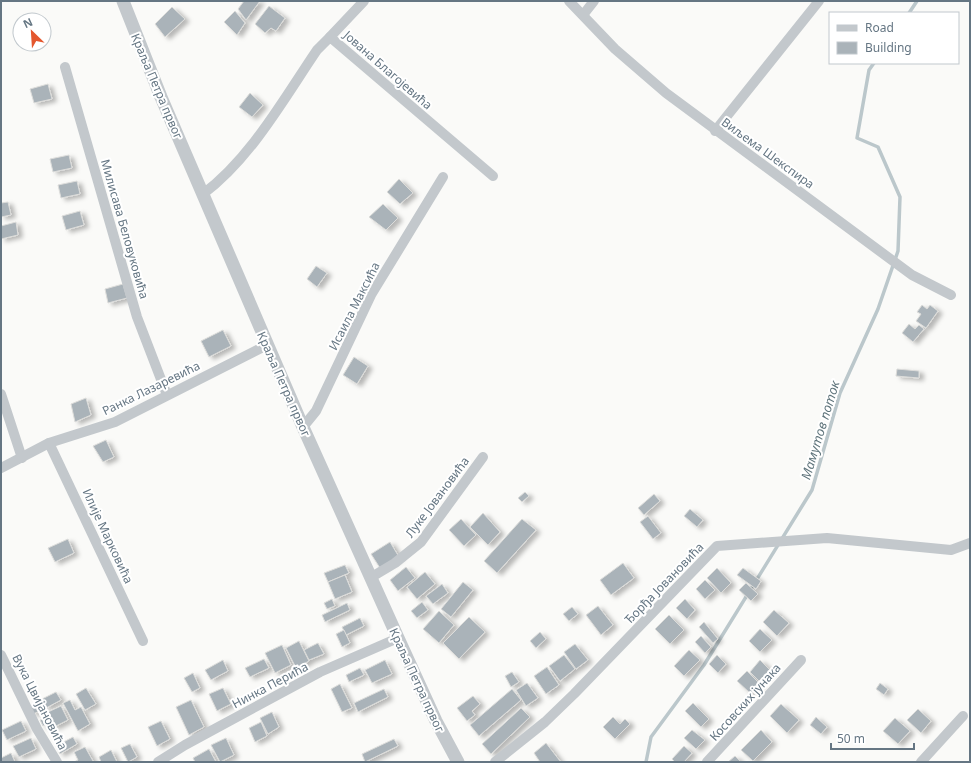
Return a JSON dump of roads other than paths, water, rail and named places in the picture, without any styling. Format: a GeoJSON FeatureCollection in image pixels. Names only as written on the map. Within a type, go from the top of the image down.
{"type":"FeatureCollection","features":[{"type":"Feature","properties":{"kind":"street","name":"Краља Петра првог"},"geometry":{"type":"LineString","coordinates":[[123,1],[142,50],[303,427],[436,721],[458,762]]}},
{"type":"Feature","properties":{"kind":"street"},"geometry":{"type":"LineString","coordinates":[[330,37],[364,1]]}},
{"type":"Feature","properties":{"kind":"street","name":"Виљема Шекспира"},"geometry":{"type":"LineString","coordinates":[[569,1],[615,49],[666,94],[912,275],[951,295]]}},
{"type":"Feature","properties":{"kind":"street"},"geometry":{"type":"LineString","coordinates":[[583,15],[594,1]]}},
{"type":"Feature","properties":{"kind":"street"},"geometry":{"type":"LineString","coordinates":[[715,131],[819,1]]}},
{"type":"Feature","properties":{"kind":"street","name":"Јована Благојевића"},"geometry":{"type":"LineString","coordinates":[[203,194],[227,173],[249,149],[316,50],[330,37],[493,176]]}},
{"type":"Feature","properties":{"kind":"street","name":"Милисава Беловуковића"},"geometry":{"type":"LineString","coordinates":[[65,67],[137,317],[167,395]]}},
{"type":"Feature","properties":{"kind":"street","name":"Исаила Максића"},"geometry":{"type":"LineString","coordinates":[[303,427],[316,411],[372,295],[443,177]]}},
{"type":"Feature","properties":{"kind":"street","name":"Ранка Лазаревића"},"geometry":{"type":"LineString","coordinates":[[1,468],[50,443],[115,422],[267,345]]}},
{"type":"Feature","properties":{"kind":"street"},"geometry":{"type":"LineString","coordinates":[[1,394],[22,458]]}},
{"type":"Feature","properties":{"kind":"street","name":"Илије Марковића"},"geometry":{"type":"LineString","coordinates":[[50,443],[144,641]]}},
{"type":"Feature","properties":{"kind":"street","name":"Луке Јовановића"},"geometry":{"type":"LineString","coordinates":[[370,578],[395,563],[421,542],[483,457]]}},
{"type":"Feature","properties":{"kind":"street","name":"Ђорђа Јовановића"},"geometry":{"type":"LineString","coordinates":[[495,762],[545,722],[574,694],[717,546],[827,538],[951,550],[970,543]]}},
{"type":"Feature","properties":{"kind":"street","name":"Нинка Перића"},"geometry":{"type":"LineString","coordinates":[[158,762],[185,745],[320,672],[398,638]]}},
{"type":"Feature","properties":{"kind":"street","name":"Вука Цвијановића"},"geometry":{"type":"LineString","coordinates":[[1,655],[37,729],[57,762]]}},
{"type":"Feature","properties":{"kind":"street","name":"Косовских јунака"},"geometry":{"type":"LineString","coordinates":[[707,762],[801,660]]}},
{"type":"Feature","properties":{"kind":"street"},"geometry":{"type":"LineString","coordinates":[[921,762],[963,716]]}},
{"type":"Feature","properties":{"kind":"waterway","name":"Мамутов поток"},"geometry":{"type":"LineString","coordinates":[[910,12],[917,1]]}},
{"type":"Feature","properties":{"kind":"waterway","name":"Мамутов поток"},"geometry":{"type":"LineString","coordinates":[[646,762],[651,737],[704,665],[812,490],[840,393],[878,309],[898,251],[900,197],[878,147],[857,138],[869,70],[873,64]]}}]}
